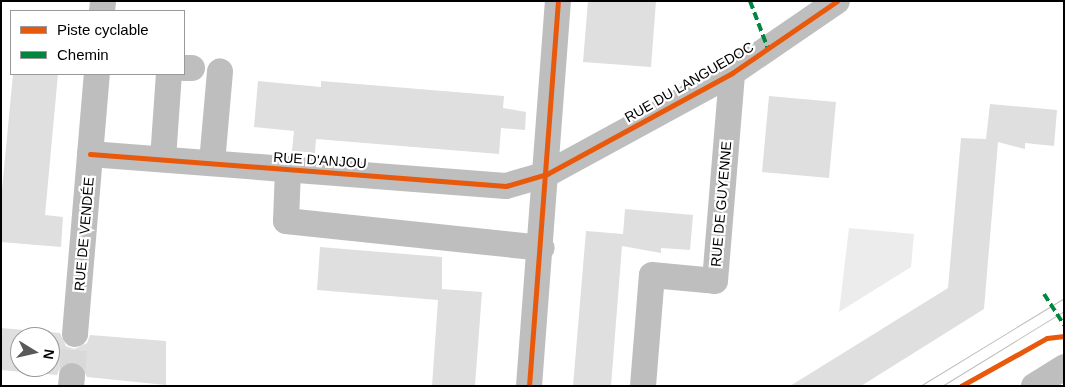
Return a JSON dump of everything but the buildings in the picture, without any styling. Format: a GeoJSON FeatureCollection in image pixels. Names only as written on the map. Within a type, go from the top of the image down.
{"type":"FeatureCollection","features":[{"type":"Feature","properties":{"kind":"street"},"geometry":{"type":"LineString","coordinates":[[529,386],[542,248],[558,1]]}},
{"type":"Feature","properties":{"kind":"street","name":"RUE DU LANGUEDOC"},"geometry":{"type":"LineString","coordinates":[[547,174],[732,73],[837,1]]}},
{"type":"Feature","properties":{"kind":"street"},"geometry":{"type":"LineString","coordinates":[[212,163],[220,71]]}},
{"type":"Feature","properties":{"kind":"street","name":"RUE DE GUYENNE"},"geometry":{"type":"LineString","coordinates":[[642,386],[652,275],[714,281],[732,73]]}},
{"type":"Feature","properties":{"kind":"street","name":"RUE DE VENDÉE"},"geometry":{"type":"LineString","coordinates":[[75,334],[97,75]]}},
{"type":"Feature","properties":{"kind":"street"},"geometry":{"type":"LineString","coordinates":[[163,159],[180,75]]}},
{"type":"Feature","properties":{"kind":"street","name":"RUE D'ANJOU"},"geometry":{"type":"LineString","coordinates":[[90,154],[506,186],[547,174]]}},
{"type":"Feature","properties":{"kind":"street"},"geometry":{"type":"LineString","coordinates":[[288,169],[286,221],[542,248]]}},
{"type":"Feature","properties":{"kind":"street"},"geometry":{"type":"LineString","coordinates":[[1034,386],[1064,367]]}},
{"type":"Feature","properties":{"kind":"shaded area"},"geometry":{"type":"Polygon","coordinates":[[[849,228],[914,234],[911,267],[839,312],[849,228]]]}},
{"type":"Feature","properties":{"kind":"tunnel"},"geometry":{"type":"LineString","coordinates":[[72,376],[75,334]]}},
{"type":"Feature","properties":{"kind":"tram line"},"geometry":{"type":"LineString","coordinates":[[920,386],[1064,298]]}},
{"type":"Feature","properties":{"kind":"tram line"},"geometry":{"type":"LineString","coordinates":[[942,386],[1064,311]]}},
{"type":"Feature","properties":{"kind":"marked path"},"geometry":{"type":"LineString","coordinates":[[750,1],[768,49]]}},
{"type":"Feature","properties":{"kind":"marked path"},"geometry":{"type":"LineString","coordinates":[[1044,294],[1064,325]]}},
{"type":"Feature","properties":{"kind":"cycle path"},"geometry":{"type":"LineString","coordinates":[[529,386],[558,1]]}},
{"type":"Feature","properties":{"kind":"cycle path"},"geometry":{"type":"LineString","coordinates":[[90,154],[506,186],[547,174],[732,73],[837,1]]}},
{"type":"Feature","properties":{"kind":"cycle path"},"geometry":{"type":"LineString","coordinates":[[961,386],[1047,338],[1064,336]]}}]}
